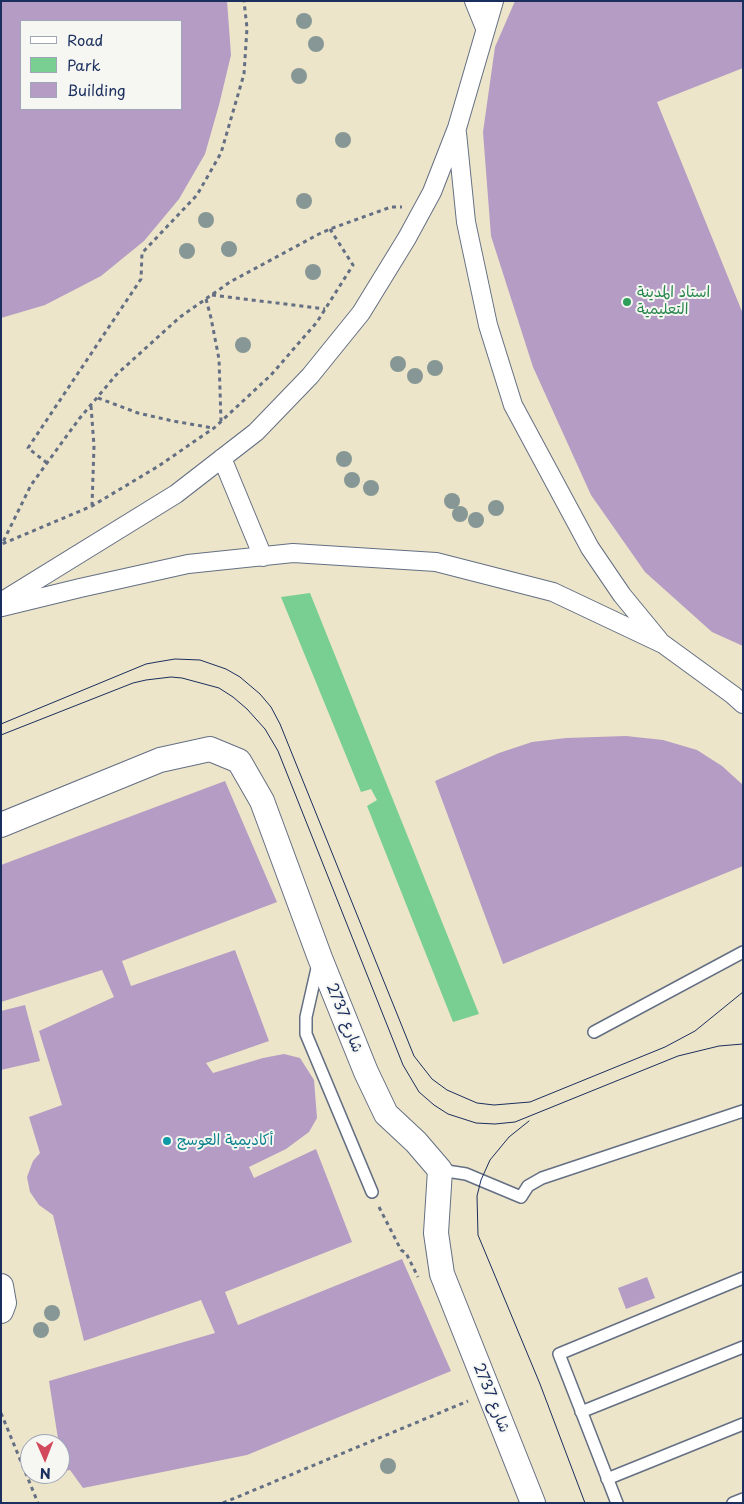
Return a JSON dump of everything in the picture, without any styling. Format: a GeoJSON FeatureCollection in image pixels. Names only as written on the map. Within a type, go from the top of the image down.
{"type":"FeatureCollection","features":[{"type":"Feature","properties":{"kind":"street"},"geometry":{"type":"LineString","coordinates":[[474,1],[485,28]]}},
{"type":"Feature","properties":{"kind":"street"},"geometry":{"type":"LineString","coordinates":[[1,602],[176,494],[256,432],[310,376],[355,320],[407,238],[432,192],[457,128],[494,1]]}},
{"type":"Feature","properties":{"kind":"street"},"geometry":{"type":"LineString","coordinates":[[457,128],[466,222],[488,325],[513,405],[590,548],[622,596],[663,644]]}},
{"type":"Feature","properties":{"kind":"street"},"geometry":{"type":"LineString","coordinates":[[222,458],[263,557]]}},
{"type":"Feature","properties":{"kind":"street"},"geometry":{"type":"LineString","coordinates":[[1,607],[188,564],[294,553],[436,562],[553,592],[663,644],[743,704]]}},
{"type":"Feature","properties":{"kind":"street","name":"شارع 2737"},"geometry":{"type":"LineString","coordinates":[[1,826],[160,760],[210,749],[239,762],[262,801],[320,958],[366,1072],[386,1114],[416,1142],[440,1170],[436,1233],[442,1274],[533,1503]]}},
{"type":"Feature","properties":{"kind":"street"},"geometry":{"type":"LineString","coordinates":[[1,1286],[4,1303],[1,1311]]}},
{"type":"Feature","properties":{"kind":"lane"},"geometry":{"type":"LineString","coordinates":[[594,1032],[743,952]]}},
{"type":"Feature","properties":{"kind":"lane"},"geometry":{"type":"LineString","coordinates":[[320,958],[306,1017],[306,1034],[372,1192]]}},
{"type":"Feature","properties":{"kind":"lane"},"geometry":{"type":"LineString","coordinates":[[440,1170],[466,1174],[521,1197],[528,1186],[542,1178],[743,1111]]}},
{"type":"Feature","properties":{"kind":"lane"},"geometry":{"type":"LineString","coordinates":[[616,1503],[558,1354],[743,1278]]}},
{"type":"Feature","properties":{"kind":"lane"},"geometry":{"type":"LineString","coordinates":[[581,1412],[743,1347]]}},
{"type":"Feature","properties":{"kind":"lane"},"geometry":{"type":"LineString","coordinates":[[607,1479],[743,1424]]}},
{"type":"Feature","properties":{"kind":"lane"},"geometry":{"type":"LineString","coordinates":[[733,1503],[743,1499]]}},
{"type":"Feature","properties":{"kind":"path"},"geometry":{"type":"LineString","coordinates":[[47,463],[28,448],[141,280],[142,253],[196,195],[221,153],[244,74],[247,28],[244,1]]}},
{"type":"Feature","properties":{"kind":"path"},"geometry":{"type":"LineString","coordinates":[[330,230],[353,265],[317,322],[271,375],[214,428],[157,467],[92,506],[2,544],[31,485],[91,406],[116,376],[180,318],[238,278],[319,234],[391,207],[425,206]]}},
{"type":"Feature","properties":{"kind":"path"},"geometry":{"type":"LineString","coordinates":[[211,295],[325,309]]}},
{"type":"Feature","properties":{"kind":"path"},"geometry":{"type":"LineString","coordinates":[[206,299],[212,318],[219,358],[221,421]]}},
{"type":"Feature","properties":{"kind":"path"},"geometry":{"type":"LineString","coordinates":[[98,398],[138,413],[214,428]]}},
{"type":"Feature","properties":{"kind":"path"},"geometry":{"type":"LineString","coordinates":[[91,406],[94,446],[92,506]]}},
{"type":"Feature","properties":{"kind":"path"},"geometry":{"type":"LineString","coordinates":[[372,1192],[401,1250],[406,1252],[413,1271],[419,1279],[442,1274]]}},
{"type":"Feature","properties":{"kind":"path"},"geometry":{"type":"LineString","coordinates":[[223,1503],[489,1392]]}},
{"type":"Feature","properties":{"kind":"path"},"geometry":{"type":"LineString","coordinates":[[1,1413],[36,1502]]}},
{"type":"Feature","properties":{"kind":"green space"},"geometry":{"type":"Polygon","coordinates":[[[310,593],[479,1014],[453,1022],[367,806],[377,800],[371,789],[361,792],[281,597],[310,593]]]}},
{"type":"Feature","properties":{"kind":"building"},"geometry":{"type":"Polygon","coordinates":[[[1,1],[227,1],[231,55],[219,105],[205,154],[179,199],[144,241],[101,276],[45,305],[1,318],[1,1]]]}},
{"type":"Feature","properties":{"kind":"building","name":"استاد المدينة التعليمية"},"geometry":{"type":"Polygon","coordinates":[[[515,1],[743,1],[743,68],[657,102],[743,314],[743,646],[712,632],[645,572],[591,495],[533,367],[491,236],[483,132],[495,47],[515,1]]]}},
{"type":"Feature","properties":{"kind":"building"},"geometry":{"type":"Polygon","coordinates":[[[626,736],[663,740],[697,750],[722,766],[743,785],[743,866],[503,964],[435,781],[499,753],[532,742],[566,738],[626,736]]]}},
{"type":"Feature","properties":{"kind":"building","name":"أكاديمية العوسج"},"geometry":{"type":"Polygon","coordinates":[[[225,781],[277,902],[122,961],[131,986],[235,950],[269,1041],[206,1063],[213,1073],[263,1058],[284,1054],[300,1058],[314,1080],[317,1118],[309,1132],[286,1149],[249,1167],[254,1178],[316,1149],[352,1242],[225,1292],[238,1325],[402,1259],[451,1371],[247,1455],[83,1488],[70,1470],[70,1434],[57,1434],[49,1381],[215,1333],[201,1300],[84,1341],[53,1215],[39,1205],[30,1192],[27,1177],[33,1161],[40,1153],[29,1117],[62,1105],[39,1031],[114,997],[102,970],[1,1002],[1,865],[225,781]]]}},
{"type":"Feature","properties":{"kind":"building"},"geometry":{"type":"Polygon","coordinates":[[[25,1005],[40,1061],[1,1070],[1,1011],[25,1005]]]}},
{"type":"Feature","properties":{"kind":"building"},"geometry":{"type":"Polygon","coordinates":[[[647,1277],[655,1298],[626,1309],[618,1288],[647,1277]]]}},
{"type":"Feature","properties":{"kind":"tram line"},"geometry":{"type":"LineString","coordinates":[[1,724],[146,664],[175,659],[200,660],[226,669],[240,677],[260,694],[271,707],[280,724],[414,1056],[432,1079],[447,1090],[477,1103],[494,1105],[530,1102],[665,1047],[695,1031],[743,992]]}},
{"type":"Feature","properties":{"kind":"tram line"},"geometry":{"type":"LineString","coordinates":[[1,735],[133,683],[146,680],[171,677],[182,678],[219,688],[233,697],[265,729],[278,751],[403,1065],[419,1092],[448,1114],[476,1123],[515,1122],[678,1056],[719,1046],[743,1044]]}},
{"type":"Feature","properties":{"kind":"tram line"},"geometry":{"type":"LineString","coordinates":[[529,1121],[509,1137],[490,1160],[481,1180],[477,1196],[478,1235],[540,1384],[585,1503]]}},
{"type":"Feature","properties":{"kind":"place","name":"استاد المدينة التعليمية"},"geometry":{"type":"Point","coordinates":[627,302]}},
{"type":"Feature","properties":{"kind":"place","name":"أكاديمية العوسج"},"geometry":{"type":"Point","coordinates":[167,1141]}}]}
